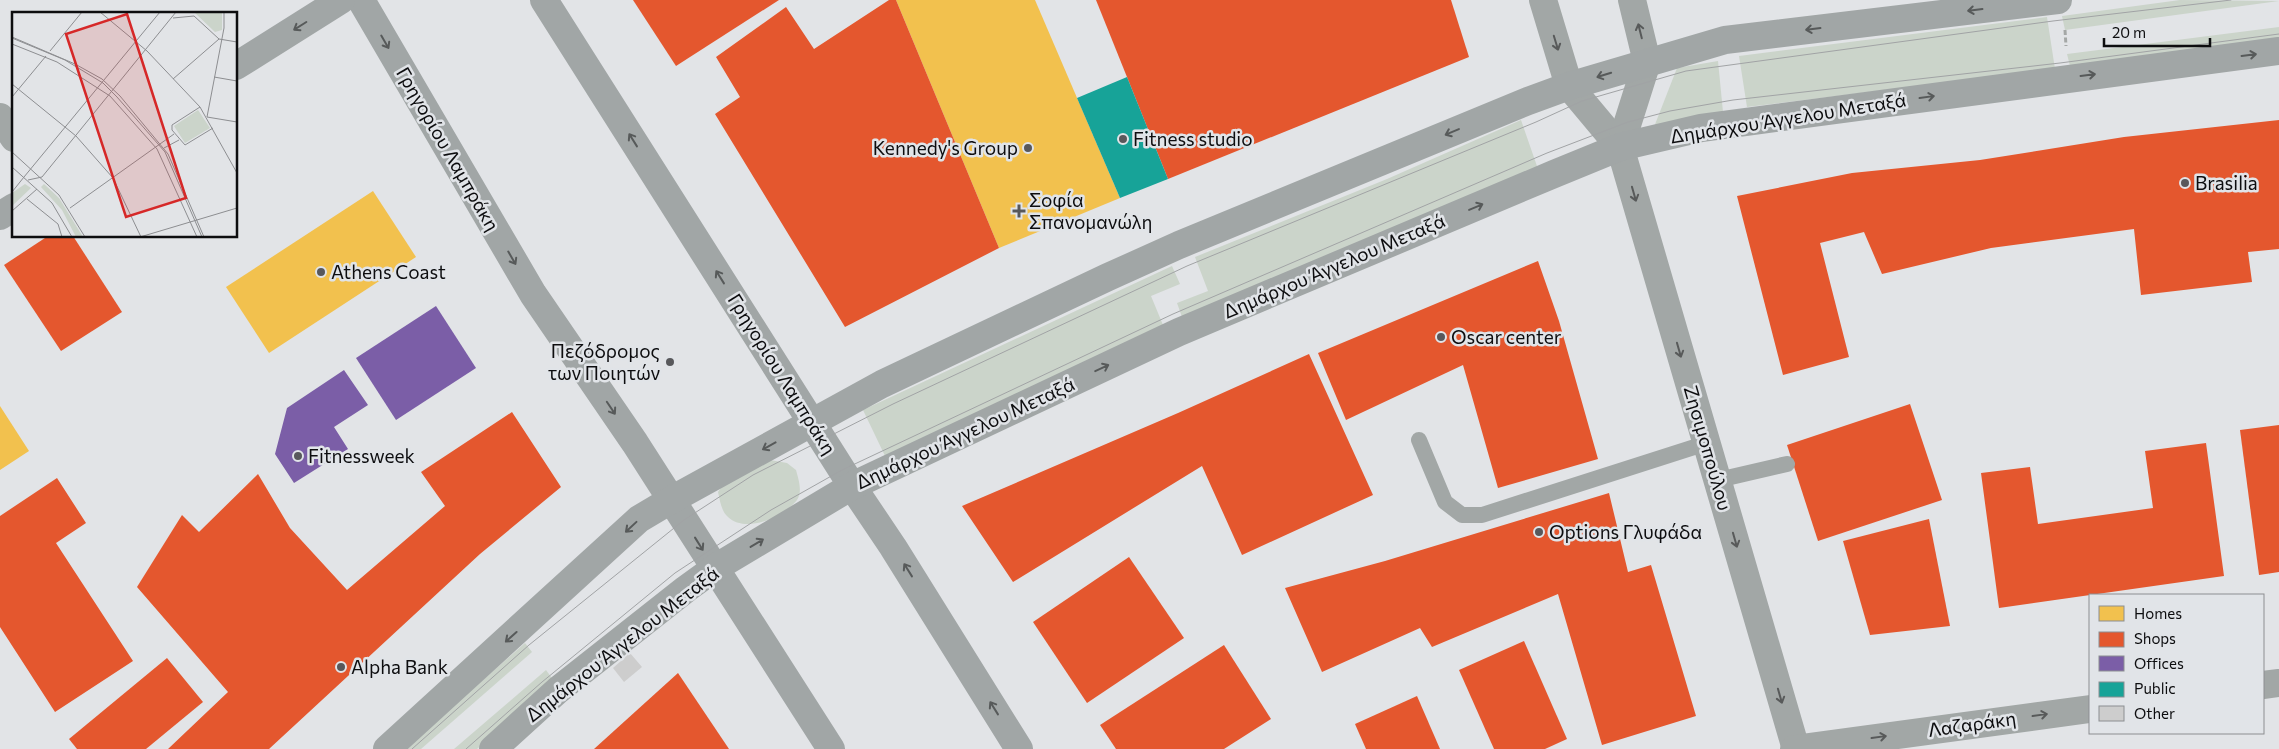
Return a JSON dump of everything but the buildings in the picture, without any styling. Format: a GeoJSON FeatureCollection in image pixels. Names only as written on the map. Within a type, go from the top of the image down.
{"type":"FeatureCollection","features":[{"type":"Feature","properties":{"kind":"street"},"geometry":{"type":"LineString","coordinates":[[238,65],[341,0]]}},
{"type":"Feature","properties":{"kind":"street","name":"Γρηγορίου Λαμπράκη"},"geometry":{"type":"LineString","coordinates":[[361,0],[533,294],[671,500],[831,749]]}},
{"type":"Feature","properties":{"kind":"street","name":"Γρηγορίου Λαμπράκη"},"geometry":{"type":"LineString","coordinates":[[544,0],[811,422],[893,547],[1019,749]]}},
{"type":"Feature","properties":{"kind":"street","name":"Ζησιμοπούλου"},"geometry":{"type":"LineString","coordinates":[[1543,0],[1569,86],[1620,147],[1795,749]]}},
{"type":"Feature","properties":{"kind":"street"},"geometry":{"type":"LineString","coordinates":[[1620,147],[1647,62],[1632,0]]}},
{"type":"Feature","properties":{"kind":"street"},"geometry":{"type":"LineString","coordinates":[[387,749],[639,519],[897,376],[1179,246],[1528,101],[1569,86],[1725,40],[2058,0]]}},
{"type":"Feature","properties":{"kind":"street","name":"Δημάρχου Άγγελου Μεταξά"},"geometry":{"type":"LineString","coordinates":[[493,749],[558,690],[715,568],[852,486],[1179,332],[1620,147],[1701,128],[2279,51]]}},
{"type":"Feature","properties":{"kind":"street"},"geometry":{"type":"LineString","coordinates":[[0,117],[12,135]]}},
{"type":"Feature","properties":{"kind":"street"},"geometry":{"type":"LineString","coordinates":[[0,216],[12,208]]}},
{"type":"Feature","properties":{"kind":"street"},"geometry":{"type":"LineString","coordinates":[[2264,685],[2279,683]]}},
{"type":"Feature","properties":{"kind":"street","name":"Λαζαράκη"},"geometry":{"type":"LineString","coordinates":[[1795,749],[2089,708]]}},
{"type":"Feature","properties":{"kind":"lane"},"geometry":{"type":"LineString","coordinates":[[1419,440],[1445,502],[1462,514],[1482,515],[1706,443]]}},
{"type":"Feature","properties":{"kind":"lane"},"geometry":{"type":"LineString","coordinates":[[1718,480],[1787,464]]}},
{"type":"Feature","properties":{"kind":"path"},"geometry":{"type":"LineString","coordinates":[[2065,30],[2067,54]]}},
{"type":"Feature","properties":{"kind":"shaded area"},"geometry":{"type":"Polygon","coordinates":[[[2180,0],[2279,1],[2065,30],[2062,16],[2180,0]]]}},
{"type":"Feature","properties":{"kind":"shaded area"},"geometry":{"type":"Polygon","coordinates":[[[2047,17],[2055,69],[1747,107],[1739,56],[2047,17]]]}},
{"type":"Feature","properties":{"kind":"shaded area"},"geometry":{"type":"Polygon","coordinates":[[[2279,27],[2279,40],[2070,66],[2067,54],[2279,27]]]}},
{"type":"Feature","properties":{"kind":"shaded area"},"geometry":{"type":"Polygon","coordinates":[[[1718,61],[1723,112],[1654,127],[1677,68],[1718,61]]]}},
{"type":"Feature","properties":{"kind":"shaded area"},"geometry":{"type":"Polygon","coordinates":[[[1521,120],[1538,169],[1182,317],[1177,303],[1208,291],[1195,257],[1387,179],[1521,120]]]}},
{"type":"Feature","properties":{"kind":"shaded area"},"geometry":{"type":"Polygon","coordinates":[[[1172,266],[1180,284],[1151,296],[1163,325],[886,458],[863,410],[1172,266]]]}},
{"type":"Feature","properties":{"kind":"shaded area"},"geometry":{"type":"Polygon","coordinates":[[[770,460],[787,463],[796,470],[800,489],[797,500],[783,512],[754,524],[736,522],[728,517],[722,509],[718,492],[724,483],[770,460]]]}},
{"type":"Feature","properties":{"kind":"shaded area"},"geometry":{"type":"Polygon","coordinates":[[[525,643],[532,652],[421,749],[404,749],[525,643]]]}},
{"type":"Feature","properties":{"kind":"shaded area"},"geometry":{"type":"Polygon","coordinates":[[[546,670],[554,681],[477,749],[454,749],[546,670]]]}},
{"type":"Feature","properties":{"kind":"tram line"},"geometry":{"type":"LineString","coordinates":[[412,749],[529,645],[684,520],[753,475],[893,404],[1187,266],[1536,122],[1582,101],[1686,71],[2053,21],[2231,0]]}},
{"type":"Feature","properties":{"kind":"tram line"},"geometry":{"type":"LineString","coordinates":[[466,749],[542,682],[675,573],[771,510],[842,470],[1173,314],[1547,153],[1628,122],[1670,111],[1733,100],[2060,63],[2279,34]]}},
{"type":"Feature","properties":{"kind":"place","name":"Fitness studio"},"geometry":{"type":"Point","coordinates":[1123,139]}},
{"type":"Feature","properties":{"kind":"place","name":"Kennedy's Group"},"geometry":{"type":"Point","coordinates":[1028,148]}},
{"type":"Feature","properties":{"kind":"place","name":"Brasilia"},"geometry":{"type":"Point","coordinates":[2185,183]}},
{"type":"Feature","properties":{"kind":"place","name":"Σοφία Σπανομανώλη"},"geometry":{"type":"Point","coordinates":[1019,211]}},
{"type":"Feature","properties":{"kind":"place","name":"Athens Coast"},"geometry":{"type":"Point","coordinates":[321,272]}},
{"type":"Feature","properties":{"kind":"place","name":"Oscar center"},"geometry":{"type":"Point","coordinates":[1441,337]}},
{"type":"Feature","properties":{"kind":"place","name":"Πεζόδρομος των Ποιητών"},"geometry":{"type":"Point","coordinates":[670,362]}},
{"type":"Feature","properties":{"kind":"place","name":"Fitnessweek"},"geometry":{"type":"Point","coordinates":[298,456]}},
{"type":"Feature","properties":{"kind":"place","name":"Options Γλυφάδα"},"geometry":{"type":"Point","coordinates":[1539,532]}},
{"type":"Feature","properties":{"kind":"place","name":"Alpha Bank"},"geometry":{"type":"Point","coordinates":[341,667]}}]}
